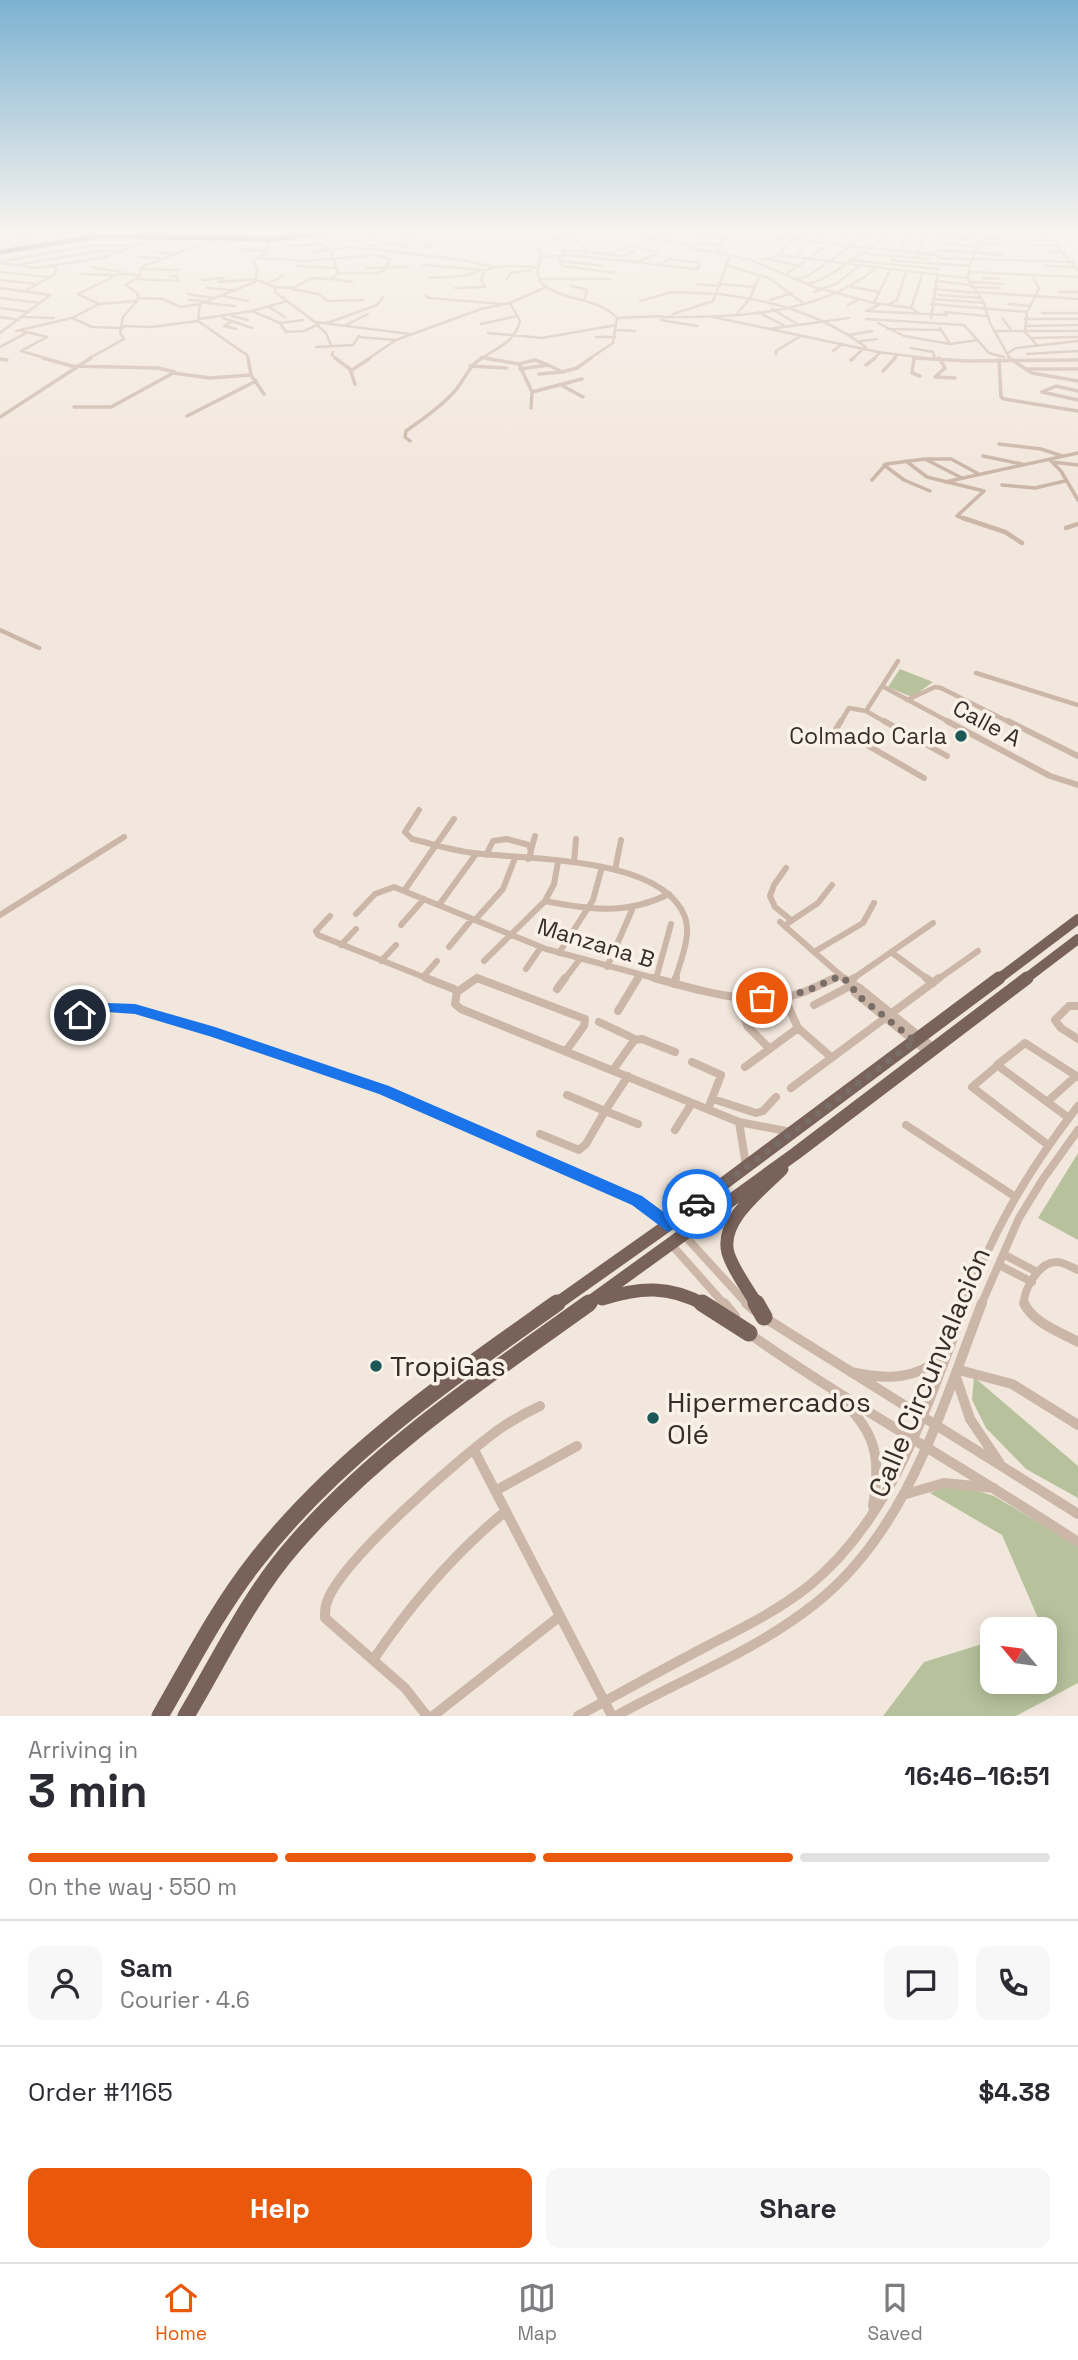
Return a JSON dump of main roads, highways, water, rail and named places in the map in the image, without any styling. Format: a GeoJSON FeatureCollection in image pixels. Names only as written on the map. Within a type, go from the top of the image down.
{"type":"FeatureCollection","features":[{"type":"Feature","properties":{"kind":"main road"},"geometry":{"type":"LineString","coordinates":[[160,1716],[230,1595],[282,1527],[324,1483],[414,1408],[747,1167],[1078,919]]}},
{"type":"Feature","properties":{"kind":"main road"},"geometry":{"type":"LineString","coordinates":[[186,1716],[261,1589],[314,1522],[404,1441],[795,1154],[1078,939]]}},
{"type":"Feature","properties":{"kind":"main road"},"geometry":{"type":"LineString","coordinates":[[764,1317],[728,1254],[726,1238],[730,1224],[795,1154]]}},
{"type":"Feature","properties":{"kind":"main road"},"geometry":{"type":"LineString","coordinates":[[593,1302],[636,1289],[667,1289],[692,1299],[749,1333]]}},
{"type":"Feature","properties":{"kind":"place","name":"Colmado Carla"},"geometry":{"type":"Point","coordinates":[961,736]}},
{"type":"Feature","properties":{"kind":"place","name":"TropiGas"},"geometry":{"type":"Point","coordinates":[376,1366]}},
{"type":"Feature","properties":{"kind":"place","name":"Hipermercados Olé"},"geometry":{"type":"Point","coordinates":[653,1418]}}]}
